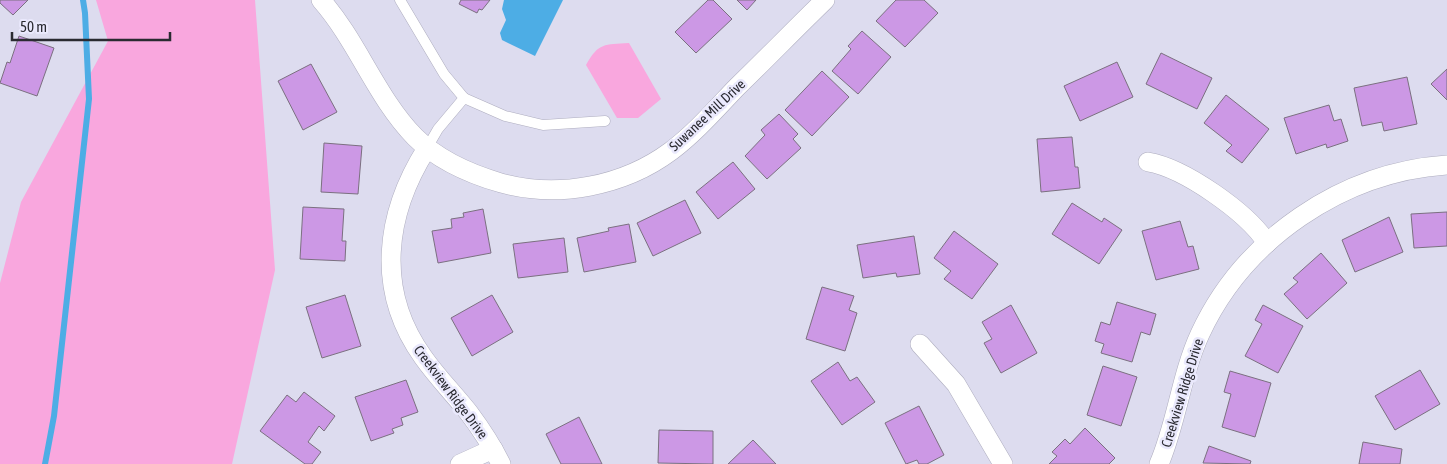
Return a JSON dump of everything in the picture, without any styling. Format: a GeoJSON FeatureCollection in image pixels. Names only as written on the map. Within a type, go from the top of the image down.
{"type":"FeatureCollection","features":[{"type":"Feature","properties":{"kind":"street","name":"Suwanee Mill Drive"},"geometry":{"type":"LineString","coordinates":[[321,0],[391,106],[415,137],[427,148],[442,158],[491,180],[543,190],[582,187],[622,177],[656,161],[686,138],[825,0]]}},
{"type":"Feature","properties":{"kind":"street","name":"Creekview Ridge Drive"},"geometry":{"type":"LineString","coordinates":[[427,148],[403,190],[395,223],[392,260],[396,300],[411,339],[468,412],[497,457]]}},
{"type":"Feature","properties":{"kind":"street"},"geometry":{"type":"LineString","coordinates":[[1148,162],[1176,170],[1191,179],[1252,223],[1267,242]]}},
{"type":"Feature","properties":{"kind":"street","name":"Creekview Ridge Drive"},"geometry":{"type":"LineString","coordinates":[[1159,464],[1200,334],[1216,304],[1235,275],[1267,242],[1316,207],[1351,188],[1398,171],[1447,165]]}},
{"type":"Feature","properties":{"kind":"street"},"geometry":{"type":"LineString","coordinates":[[920,344],[956,384],[1003,464]]}},
{"type":"Feature","properties":{"kind":"street"},"geometry":{"type":"LineString","coordinates":[[460,464],[497,457]]}},
{"type":"Feature","properties":{"kind":"lane"},"geometry":{"type":"LineString","coordinates":[[400,0],[444,74],[464,98],[505,116],[543,125],[605,120]]}},
{"type":"Feature","properties":{"kind":"lane"},"geometry":{"type":"LineString","coordinates":[[427,148],[438,129],[464,98]]}},
{"type":"Feature","properties":{"kind":"shaded area"},"geometry":{"type":"Polygon","coordinates":[[[96,0],[255,0],[275,270],[232,464],[0,464],[0,283],[21,202],[108,41],[96,0]]]}},
{"type":"Feature","properties":{"kind":"shaded area"},"geometry":{"type":"Polygon","coordinates":[[[629,43],[661,99],[638,118],[617,118],[586,65],[599,48],[629,43]]]}},
{"type":"Feature","properties":{"kind":"water"},"geometry":{"type":"Polygon","coordinates":[[[504,0],[563,0],[535,56],[502,40],[500,33],[506,20],[502,9],[504,0]]]}},
{"type":"Feature","properties":{"kind":"building"},"geometry":{"type":"Polygon","coordinates":[[[0,0],[28,0],[13,15],[0,3],[0,0]]]}},
{"type":"Feature","properties":{"kind":"building"},"geometry":{"type":"Polygon","coordinates":[[[461,0],[490,0],[477,13],[459,4],[461,0]]]}},
{"type":"Feature","properties":{"kind":"building"},"geometry":{"type":"Polygon","coordinates":[[[708,0],[713,0],[732,19],[696,53],[675,32],[708,0]]]}},
{"type":"Feature","properties":{"kind":"building"},"geometry":{"type":"Polygon","coordinates":[[[737,0],[756,0],[747,10],[737,0]]]}},
{"type":"Feature","properties":{"kind":"building"},"geometry":{"type":"Polygon","coordinates":[[[896,0],[924,0],[938,13],[905,47],[876,21],[896,0]]]}},
{"type":"Feature","properties":{"kind":"building"},"geometry":{"type":"Polygon","coordinates":[[[862,31],[891,57],[858,94],[832,71],[851,49],[848,46],[862,31]]]}},
{"type":"Feature","properties":{"kind":"building"},"geometry":{"type":"Polygon","coordinates":[[[19,36],[54,48],[37,96],[0,83],[7,62],[10,63],[19,36]]]}},
{"type":"Feature","properties":{"kind":"building"},"geometry":{"type":"Polygon","coordinates":[[[1161,53],[1212,78],[1197,109],[1146,84],[1161,53]]]}},
{"type":"Feature","properties":{"kind":"building"},"geometry":{"type":"Polygon","coordinates":[[[1117,62],[1133,97],[1080,121],[1064,86],[1117,62]]]}},
{"type":"Feature","properties":{"kind":"building"},"geometry":{"type":"Polygon","coordinates":[[[311,64],[337,112],[303,130],[278,81],[311,64]]]}},
{"type":"Feature","properties":{"kind":"building"},"geometry":{"type":"Polygon","coordinates":[[[1447,69],[1447,100],[1431,84],[1447,69]]]}},
{"type":"Feature","properties":{"kind":"building"},"geometry":{"type":"Polygon","coordinates":[[[822,71],[849,97],[812,136],[785,110],[822,71]]]}},
{"type":"Feature","properties":{"kind":"building"},"geometry":{"type":"Polygon","coordinates":[[[1407,77],[1417,124],[1384,131],[1382,122],[1362,126],[1354,88],[1407,77]]]}},
{"type":"Feature","properties":{"kind":"building"},"geometry":{"type":"Polygon","coordinates":[[[1226,95],[1269,129],[1242,163],[1226,151],[1232,145],[1204,123],[1226,95]]]}},
{"type":"Feature","properties":{"kind":"building"},"geometry":{"type":"Polygon","coordinates":[[[1329,105],[1334,121],[1341,119],[1348,141],[1327,148],[1326,144],[1296,154],[1284,118],[1329,105]]]}},
{"type":"Feature","properties":{"kind":"building"},"geometry":{"type":"Polygon","coordinates":[[[779,114],[798,134],[793,139],[801,148],[767,179],[745,156],[765,135],[761,130],[779,114]]]}},
{"type":"Feature","properties":{"kind":"building"},"geometry":{"type":"Polygon","coordinates":[[[1072,137],[1075,167],[1078,167],[1080,188],[1041,192],[1037,139],[1072,137]]]}},
{"type":"Feature","properties":{"kind":"building"},"geometry":{"type":"Polygon","coordinates":[[[324,143],[362,146],[358,194],[321,192],[324,143]]]}},
{"type":"Feature","properties":{"kind":"building"},"geometry":{"type":"Polygon","coordinates":[[[733,162],[755,189],[718,219],[696,192],[733,162]]]}},
{"type":"Feature","properties":{"kind":"building"},"geometry":{"type":"Polygon","coordinates":[[[685,200],[701,233],[653,256],[637,223],[685,200]]]}},
{"type":"Feature","properties":{"kind":"building"},"geometry":{"type":"Polygon","coordinates":[[[1072,203],[1102,222],[1104,218],[1122,230],[1099,264],[1052,234],[1072,203]]]}},
{"type":"Feature","properties":{"kind":"building"},"geometry":{"type":"Polygon","coordinates":[[[303,207],[344,209],[342,241],[346,241],[345,261],[300,259],[303,207]]]}},
{"type":"Feature","properties":{"kind":"building"},"geometry":{"type":"Polygon","coordinates":[[[483,209],[491,253],[438,263],[432,231],[452,228],[451,219],[464,217],[463,213],[483,209]]]}},
{"type":"Feature","properties":{"kind":"building"},"geometry":{"type":"Polygon","coordinates":[[[1447,212],[1447,246],[1414,248],[1411,214],[1447,212]]]}},
{"type":"Feature","properties":{"kind":"building"},"geometry":{"type":"Polygon","coordinates":[[[1389,217],[1403,252],[1355,272],[1342,240],[1389,217]]]}},
{"type":"Feature","properties":{"kind":"building"},"geometry":{"type":"Polygon","coordinates":[[[1180,221],[1188,247],[1193,246],[1199,269],[1156,280],[1142,231],[1180,221]]]}},
{"type":"Feature","properties":{"kind":"building"},"geometry":{"type":"Polygon","coordinates":[[[629,224],[636,262],[584,272],[577,238],[609,231],[608,228],[629,224]]]}},
{"type":"Feature","properties":{"kind":"building"},"geometry":{"type":"Polygon","coordinates":[[[954,231],[998,264],[972,299],[944,279],[951,271],[934,258],[954,231]]]}},
{"type":"Feature","properties":{"kind":"building"},"geometry":{"type":"Polygon","coordinates":[[[914,236],[920,274],[897,277],[896,273],[863,278],[857,245],[914,236]]]}},
{"type":"Feature","properties":{"kind":"building"},"geometry":{"type":"Polygon","coordinates":[[[564,238],[568,272],[518,278],[513,244],[564,238]]]}},
{"type":"Feature","properties":{"kind":"building"},"geometry":{"type":"Polygon","coordinates":[[[1321,253],[1347,283],[1307,319],[1284,294],[1298,282],[1293,278],[1321,253]]]}},
{"type":"Feature","properties":{"kind":"building"},"geometry":{"type":"Polygon","coordinates":[[[822,287],[854,296],[849,310],[857,313],[845,351],[806,339],[822,287]]]}},
{"type":"Feature","properties":{"kind":"building"},"geometry":{"type":"Polygon","coordinates":[[[345,295],[361,346],[322,358],[306,307],[345,295]]]}},
{"type":"Feature","properties":{"kind":"building"},"geometry":{"type":"Polygon","coordinates":[[[492,295],[513,332],[472,356],[451,318],[492,295]]]}},
{"type":"Feature","properties":{"kind":"building"},"geometry":{"type":"Polygon","coordinates":[[[1117,302],[1156,314],[1150,335],[1141,332],[1132,362],[1101,353],[1104,344],[1095,341],[1101,322],[1110,325],[1117,302]]]}},
{"type":"Feature","properties":{"kind":"building"},"geometry":{"type":"Polygon","coordinates":[[[1011,305],[1037,353],[1001,373],[984,343],[992,339],[982,322],[1011,305]]]}},
{"type":"Feature","properties":{"kind":"building"},"geometry":{"type":"Polygon","coordinates":[[[1263,305],[1303,326],[1278,373],[1245,356],[1262,324],[1255,320],[1263,305]]]}},
{"type":"Feature","properties":{"kind":"building"},"geometry":{"type":"Polygon","coordinates":[[[838,362],[850,381],[857,377],[875,402],[842,425],[811,381],[838,362]]]}},
{"type":"Feature","properties":{"kind":"building"},"geometry":{"type":"Polygon","coordinates":[[[1103,366],[1137,377],[1121,426],[1087,415],[1103,366]]]}},
{"type":"Feature","properties":{"kind":"building"},"geometry":{"type":"Polygon","coordinates":[[[1420,370],[1440,404],[1395,430],[1375,396],[1420,370]]]}},
{"type":"Feature","properties":{"kind":"building"},"geometry":{"type":"Polygon","coordinates":[[[1230,371],[1271,383],[1255,437],[1222,427],[1231,394],[1224,392],[1230,371]]]}},
{"type":"Feature","properties":{"kind":"building"},"geometry":{"type":"Polygon","coordinates":[[[406,380],[418,412],[401,418],[403,425],[392,429],[394,433],[371,441],[355,397],[406,380]]]}},
{"type":"Feature","properties":{"kind":"building"},"geometry":{"type":"Polygon","coordinates":[[[304,392],[335,416],[324,431],[319,426],[308,442],[321,452],[312,464],[305,464],[260,431],[287,395],[296,402],[304,392]]]}},
{"type":"Feature","properties":{"kind":"building"},"geometry":{"type":"Polygon","coordinates":[[[919,406],[944,455],[927,464],[919,464],[917,460],[906,464],[885,423],[919,406]]]}},
{"type":"Feature","properties":{"kind":"building"},"geometry":{"type":"Polygon","coordinates":[[[579,417],[602,464],[561,464],[546,434],[579,417]]]}},
{"type":"Feature","properties":{"kind":"building"},"geometry":{"type":"Polygon","coordinates":[[[1085,428],[1115,458],[1109,464],[1049,464],[1057,456],[1052,452],[1065,439],[1070,444],[1085,428]]]}},
{"type":"Feature","properties":{"kind":"building"},"geometry":{"type":"Polygon","coordinates":[[[659,430],[713,431],[713,464],[658,463],[659,430]]]}},
{"type":"Feature","properties":{"kind":"building"},"geometry":{"type":"Polygon","coordinates":[[[753,440],[776,464],[728,464],[753,440]]]}},
{"type":"Feature","properties":{"kind":"building"},"geometry":{"type":"Polygon","coordinates":[[[1363,442],[1402,449],[1400,464],[1359,464],[1363,442]]]}},
{"type":"Feature","properties":{"kind":"building"},"geometry":{"type":"Polygon","coordinates":[[[1209,446],[1251,461],[1250,464],[1203,463],[1209,446]]]}},
{"type":"Feature","properties":{"kind":"waterway"},"geometry":{"type":"LineString","coordinates":[[45,464],[54,416],[89,99],[83,0]]}}]}
